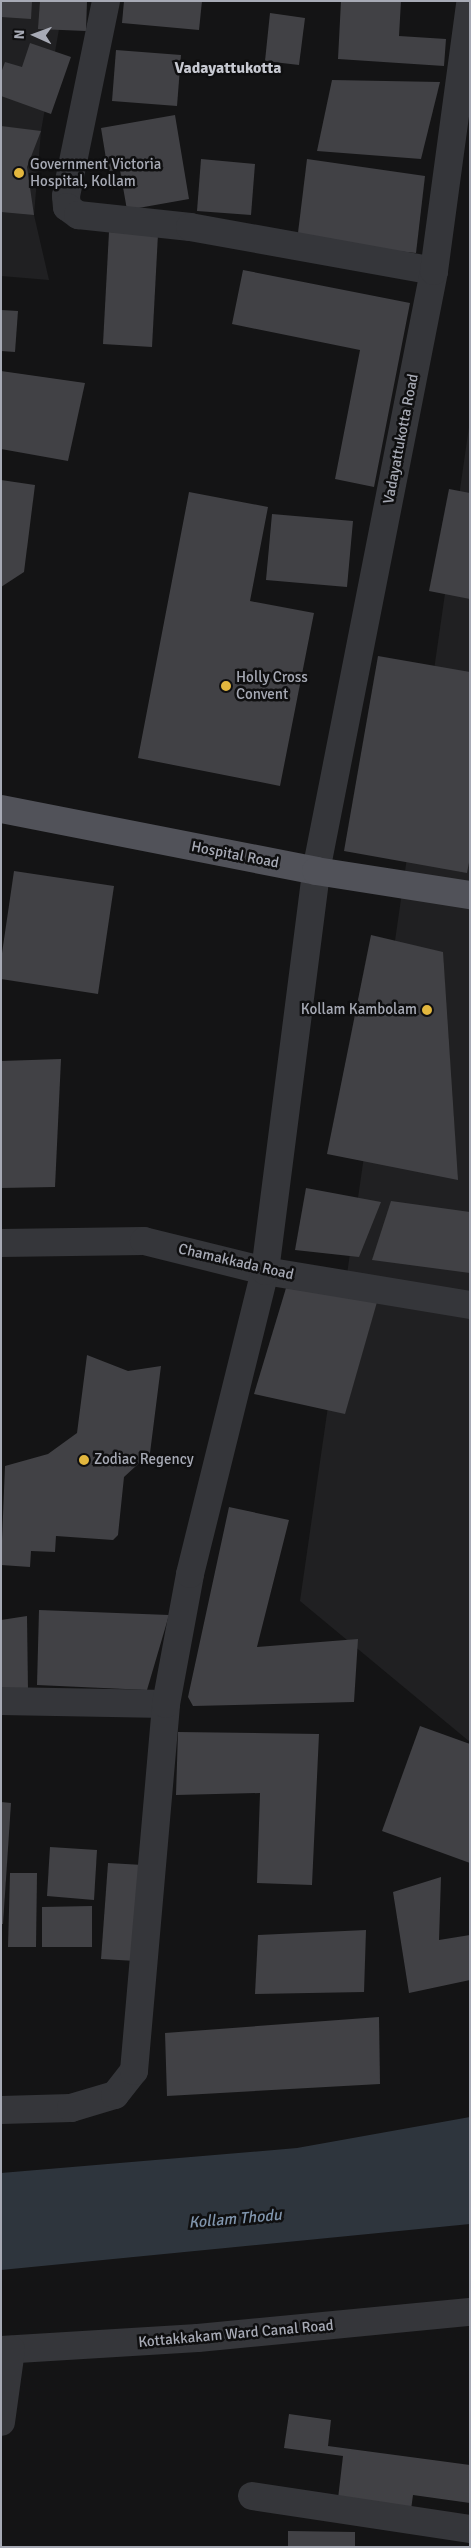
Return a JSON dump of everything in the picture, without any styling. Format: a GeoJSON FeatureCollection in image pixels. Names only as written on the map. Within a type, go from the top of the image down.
{"type":"FeatureCollection","features":[{"type":"Feature","properties":{"kind":"main road","name":"Hospital Road"},"geometry":{"type":"LineString","coordinates":[[1,809],[316,871],[470,894]]}},
{"type":"Feature","properties":{"kind":"street"},"geometry":{"type":"LineString","coordinates":[[106,1],[66,196],[67,207],[78,215],[190,227],[434,271]]}},
{"type":"Feature","properties":{"kind":"street","name":"Vadayattukotta Road"},"geometry":{"type":"LineString","coordinates":[[1,2110],[71,2108],[115,2095],[134,2071],[166,1704],[190,1574],[266,1271],[316,871],[434,271],[470,4]]}},
{"type":"Feature","properties":{"kind":"street","name":"Chamakkada Road"},"geometry":{"type":"LineString","coordinates":[[1,1243],[144,1241],[266,1271],[470,1305]]}},
{"type":"Feature","properties":{"kind":"street"},"geometry":{"type":"LineString","coordinates":[[1,1701],[166,1704]]}},
{"type":"Feature","properties":{"kind":"street","name":"Kottakkakam Ward Canal Road"},"geometry":{"type":"LineString","coordinates":[[6,2350],[198,2338],[470,2312]]}},
{"type":"Feature","properties":{"kind":"street"},"geometry":{"type":"LineString","coordinates":[[1,2422],[6,2350]]}},
{"type":"Feature","properties":{"kind":"street"},"geometry":{"type":"LineString","coordinates":[[252,2496],[470,2529]]}},
{"type":"Feature","properties":{"kind":"shaded area","name":"Government Victoria Hospital, Kollam"},"geometry":{"type":"Polygon","coordinates":[[[1,1],[64,1],[41,131],[34,215],[49,280],[1,276],[1,1]]]}},
{"type":"Feature","properties":{"kind":"shaded area","name":"Kollam Kambolam"},"geometry":{"type":"Polygon","coordinates":[[[470,420],[470,1742],[300,1601],[470,420]]]}},
{"type":"Feature","properties":{"kind":"water","name":"Kollam Thodu"},"geometry":{"type":"Polygon","coordinates":[[[470,2117],[470,2224],[1,2270],[1,2173],[297,2148],[470,2117]]]}},
{"type":"Feature","properties":{"kind":"building"},"geometry":{"type":"Polygon","coordinates":[[[1,1],[32,1],[31,19],[1,17],[1,1]]]}},
{"type":"Feature","properties":{"kind":"building"},"geometry":{"type":"Polygon","coordinates":[[[40,1],[87,1],[86,31],[38,29],[40,1]]]}},
{"type":"Feature","properties":{"kind":"building"},"geometry":{"type":"Polygon","coordinates":[[[124,1],[202,1],[199,30],[122,23],[124,1]]]}},
{"type":"Feature","properties":{"kind":"building"},"geometry":{"type":"Polygon","coordinates":[[[341,1],[401,1],[399,36],[446,39],[444,66],[338,59],[341,1]]]}},
{"type":"Feature","properties":{"kind":"building"},"geometry":{"type":"Polygon","coordinates":[[[270,13],[305,18],[299,65],[265,61],[270,13]]]}},
{"type":"Feature","properties":{"kind":"building"},"geometry":{"type":"Polygon","coordinates":[[[30,43],[71,57],[51,114],[1,96],[1,73],[5,62],[22,67],[30,43]]]}},
{"type":"Feature","properties":{"kind":"building"},"geometry":{"type":"Polygon","coordinates":[[[116,50],[181,55],[177,106],[112,101],[116,50]]]}},
{"type":"Feature","properties":{"kind":"building"},"geometry":{"type":"Polygon","coordinates":[[[332,80],[440,82],[421,159],[317,151],[332,80]]]}},
{"type":"Feature","properties":{"kind":"building"},"geometry":{"type":"Polygon","coordinates":[[[175,115],[189,199],[127,210],[120,170],[108,171],[101,128],[175,115]]]}},
{"type":"Feature","properties":{"kind":"building"},"geometry":{"type":"Polygon","coordinates":[[[1,126],[41,131],[27,167],[34,215],[1,212],[1,126]]]}},
{"type":"Feature","properties":{"kind":"building"},"geometry":{"type":"Polygon","coordinates":[[[201,159],[255,164],[251,215],[197,211],[201,159]]]}},
{"type":"Feature","properties":{"kind":"building"},"geometry":{"type":"Polygon","coordinates":[[[307,159],[425,176],[416,253],[297,241],[307,159]]]}},
{"type":"Feature","properties":{"kind":"building"},"geometry":{"type":"Polygon","coordinates":[[[109,232],[158,234],[152,347],[103,344],[109,232]]]}},
{"type":"Feature","properties":{"kind":"building"},"geometry":{"type":"Polygon","coordinates":[[[243,270],[410,303],[374,487],[335,479],[360,350],[232,324],[243,270]]]}},
{"type":"Feature","properties":{"kind":"building"},"geometry":{"type":"Polygon","coordinates":[[[1,310],[18,311],[15,352],[1,351],[1,310]]]}},
{"type":"Feature","properties":{"kind":"building"},"geometry":{"type":"Polygon","coordinates":[[[1,371],[85,383],[68,461],[1,449],[1,371]]]}},
{"type":"Feature","properties":{"kind":"building"},"geometry":{"type":"Polygon","coordinates":[[[1,480],[35,485],[24,572],[1,587],[1,480]]]}},
{"type":"Feature","properties":{"kind":"building"},"geometry":{"type":"Polygon","coordinates":[[[449,489],[470,493],[470,599],[429,591],[449,489]]]}},
{"type":"Feature","properties":{"kind":"building","name":"Holly Cross Convent"},"geometry":{"type":"Polygon","coordinates":[[[189,492],[268,507],[250,601],[314,613],[280,786],[138,758],[189,492]]]}},
{"type":"Feature","properties":{"kind":"building"},"geometry":{"type":"Polygon","coordinates":[[[272,514],[353,521],[347,587],[266,580],[272,514]]]}},
{"type":"Feature","properties":{"kind":"building"},"geometry":{"type":"Polygon","coordinates":[[[378,656],[470,672],[470,857],[467,873],[344,851],[378,656]]]}},
{"type":"Feature","properties":{"kind":"building"},"geometry":{"type":"Polygon","coordinates":[[[14,871],[114,886],[98,994],[1,979],[1,960],[14,871]]]}},
{"type":"Feature","properties":{"kind":"building"},"geometry":{"type":"Polygon","coordinates":[[[371,935],[443,952],[458,1180],[327,1154],[371,935]]]}},
{"type":"Feature","properties":{"kind":"building"},"geometry":{"type":"Polygon","coordinates":[[[61,1059],[55,1187],[1,1188],[1,1061],[61,1059]]]}},
{"type":"Feature","properties":{"kind":"building"},"geometry":{"type":"Polygon","coordinates":[[[306,1188],[381,1202],[359,1257],[295,1250],[306,1188]]]}},
{"type":"Feature","properties":{"kind":"building"},"geometry":{"type":"Polygon","coordinates":[[[391,1201],[470,1212],[470,1273],[372,1260],[391,1201]]]}},
{"type":"Feature","properties":{"kind":"building"},"geometry":{"type":"Polygon","coordinates":[[[286,1288],[377,1302],[345,1414],[254,1394],[286,1288]]]}},
{"type":"Feature","properties":{"kind":"building","name":"Zodiac Regency"},"geometry":{"type":"Polygon","coordinates":[[[87,1355],[128,1371],[161,1366],[150,1453],[124,1477],[118,1535],[113,1540],[56,1536],[55,1552],[31,1551],[30,1567],[1,1565],[5,1466],[48,1454],[77,1433],[87,1355]]]}},
{"type":"Feature","properties":{"kind":"building"},"geometry":{"type":"Polygon","coordinates":[[[229,1507],[289,1520],[257,1647],[358,1639],[354,1702],[193,1706],[188,1697],[229,1507]]]}},
{"type":"Feature","properties":{"kind":"building"},"geometry":{"type":"Polygon","coordinates":[[[39,1610],[169,1615],[147,1690],[37,1685],[39,1610]]]}},
{"type":"Feature","properties":{"kind":"building"},"geometry":{"type":"Polygon","coordinates":[[[27,1616],[28,1692],[1,1691],[1,1620],[27,1616]]]}},
{"type":"Feature","properties":{"kind":"building"},"geometry":{"type":"Polygon","coordinates":[[[420,1726],[470,1744],[470,1863],[382,1831],[420,1726]]]}},
{"type":"Feature","properties":{"kind":"building"},"geometry":{"type":"Polygon","coordinates":[[[178,1732],[319,1734],[312,1885],[257,1883],[260,1793],[176,1795],[178,1732]]]}},
{"type":"Feature","properties":{"kind":"building"},"geometry":{"type":"Polygon","coordinates":[[[1,1802],[11,1803],[3,1924],[1,1924],[1,1802]]]}},
{"type":"Feature","properties":{"kind":"building"},"geometry":{"type":"Polygon","coordinates":[[[50,1847],[97,1850],[94,1900],[47,1896],[50,1847]]]}},
{"type":"Feature","properties":{"kind":"building"},"geometry":{"type":"Polygon","coordinates":[[[108,1863],[143,1865],[136,1961],[101,1959],[108,1863]]]}},
{"type":"Feature","properties":{"kind":"building"},"geometry":{"type":"Polygon","coordinates":[[[10,1873],[37,1873],[36,1947],[8,1947],[10,1873]]]}},
{"type":"Feature","properties":{"kind":"building"},"geometry":{"type":"Polygon","coordinates":[[[441,1877],[439,1940],[470,1935],[470,1980],[409,1993],[393,1892],[441,1877]]]}},
{"type":"Feature","properties":{"kind":"building"},"geometry":{"type":"Polygon","coordinates":[[[92,1906],[92,1947],[42,1947],[42,1907],[92,1906]]]}},
{"type":"Feature","properties":{"kind":"building"},"geometry":{"type":"Polygon","coordinates":[[[366,1930],[364,1992],[255,1994],[258,1935],[366,1930]]]}},
{"type":"Feature","properties":{"kind":"building"},"geometry":{"type":"Polygon","coordinates":[[[379,2017],[380,2084],[167,2096],[165,2033],[379,2017]]]}},
{"type":"Feature","properties":{"kind":"building"},"geometry":{"type":"Polygon","coordinates":[[[289,2414],[331,2420],[328,2446],[470,2465],[470,2503],[413,2495],[410,2517],[337,2507],[343,2456],[284,2448],[289,2414]]]}},
{"type":"Feature","properties":{"kind":"building"},"geometry":{"type":"Polygon","coordinates":[[[288,2531],[355,2532],[355,2547],[288,2547],[288,2531]]]}},
{"type":"Feature","properties":{"kind":"place","name":"Government Victoria Hospital, Kollam"},"geometry":{"type":"Point","coordinates":[19,173]}},
{"type":"Feature","properties":{"kind":"place","name":"Holly Cross Convent"},"geometry":{"type":"Point","coordinates":[226,686]}},
{"type":"Feature","properties":{"kind":"place","name":"Kollam Kambolam"},"geometry":{"type":"Point","coordinates":[427,1010]}},
{"type":"Feature","properties":{"kind":"place","name":"Zodiac Regency"},"geometry":{"type":"Point","coordinates":[84,1460]}},
{"type":"Feature","properties":{"kind":"district","name":"Vadayattukotta"},"geometry":{"type":"Point","coordinates":[228,68]}}]}
